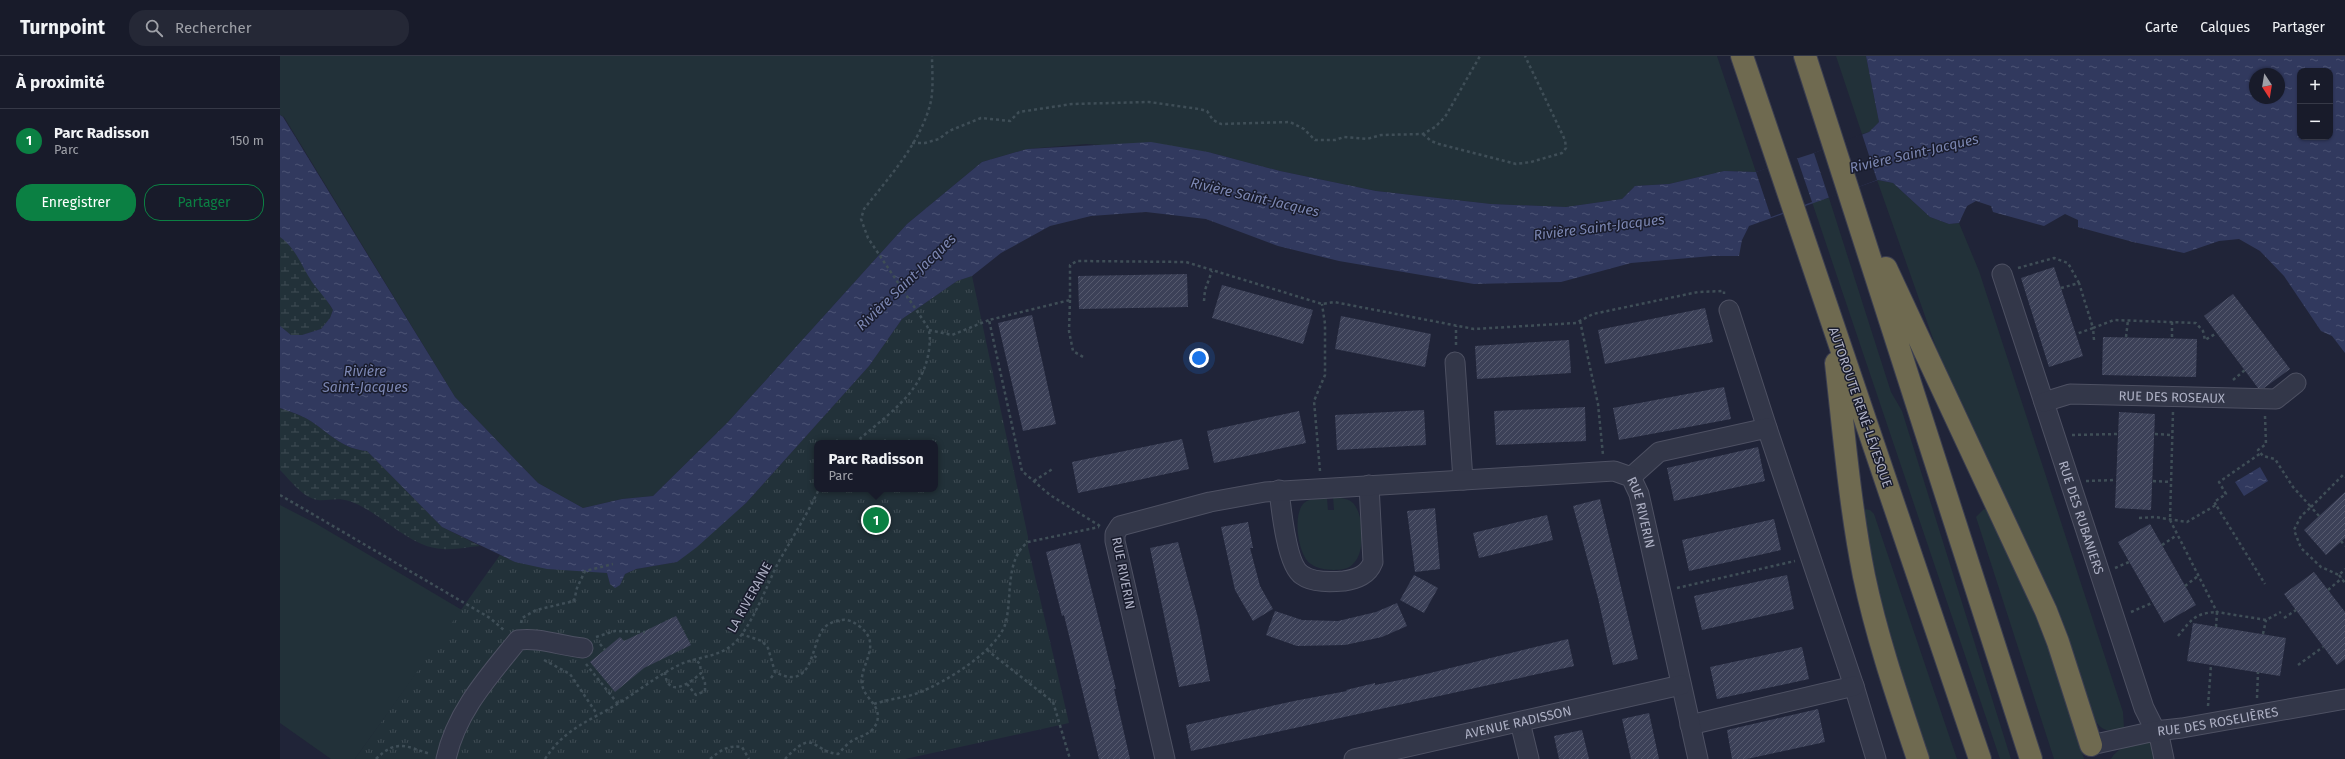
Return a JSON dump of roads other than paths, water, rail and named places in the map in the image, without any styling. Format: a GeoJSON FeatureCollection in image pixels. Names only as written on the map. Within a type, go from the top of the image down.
{"type":"FeatureCollection","features":[{"type":"Feature","properties":{"kind":"highway","name":"AUTOROUTE RENÉ-LÉVESQUE"},"geometry":{"type":"LineString","coordinates":[[1742,56],[1980,759]]}},
{"type":"Feature","properties":{"kind":"highway"},"geometry":{"type":"LineString","coordinates":[[1805,56],[1850,191],[2031,759]]}},
{"type":"Feature","properties":{"kind":"highway"},"geometry":{"type":"LineString","coordinates":[[1850,191],[2046,611],[2058,642],[2091,745]]}},
{"type":"Feature","properties":{"kind":"highway"},"geometry":{"type":"LineString","coordinates":[[1832,322],[1848,476],[1864,575],[1875,622],[1918,759]]}},
{"type":"Feature","properties":{"kind":"street","name":"RUE DES RUBANIERS"},"geometry":{"type":"LineString","coordinates":[[2002,274],[2144,708],[2155,731],[2164,759]]}},
{"type":"Feature","properties":{"kind":"street"},"geometry":{"type":"LineString","coordinates":[[1729,310],[1854,686],[1876,759]]}},
{"type":"Feature","properties":{"kind":"street"},"geometry":{"type":"LineString","coordinates":[[1455,362],[1463,480]]}},
{"type":"Feature","properties":{"kind":"street","name":"RUE DES ROSEAUX"},"geometry":{"type":"LineString","coordinates":[[2044,402],[2070,394],[2276,399],[2296,383]]}},
{"type":"Feature","properties":{"kind":"street"},"geometry":{"type":"LineString","coordinates":[[1631,476],[1659,452],[1767,428]]}},
{"type":"Feature","properties":{"kind":"street","name":"RUE RIVERIN"},"geometry":{"type":"LineString","coordinates":[[1165,759],[1115,541],[1116,530],[1124,523],[1210,502],[1279,490],[1604,471],[1622,472],[1631,476],[1639,494],[1698,759]]}},
{"type":"Feature","properties":{"kind":"street"},"geometry":{"type":"LineString","coordinates":[[1279,490],[1283,517],[1295,568],[1306,578],[1331,582],[1361,577],[1369,570],[1373,562],[1369,485]]}},
{"type":"Feature","properties":{"kind":"street"},"geometry":{"type":"LineString","coordinates":[[446,758],[453,735],[472,697],[518,640],[530,638],[565,647],[588,650]]}},
{"type":"Feature","properties":{"kind":"street","name":"AVENUE RADISSON"},"geometry":{"type":"LineString","coordinates":[[1355,759],[1681,685]]}},
{"type":"Feature","properties":{"kind":"street"},"geometry":{"type":"LineString","coordinates":[[1690,724],[1854,686]]}},
{"type":"Feature","properties":{"kind":"street","name":"RUE DES ROSELIÈRES"},"geometry":{"type":"LineString","coordinates":[[2091,745],[2155,731],[2211,723],[2345,699]]}},
{"type":"Feature","properties":{"kind":"street"},"geometry":{"type":"LineString","coordinates":[[1520,722],[1529,759]]}},
{"type":"Feature","properties":{"kind":"water","name":"Rivière Saint-Jacques"},"geometry":{"type":"Polygon","coordinates":[[[1866,56],[2345,56],[2345,353],[2332,336],[2321,331],[2284,276],[2260,251],[2239,239],[2219,241],[2184,253],[2133,242],[2078,227],[2078,220],[2065,214],[2044,226],[1993,212],[1991,206],[1976,201],[1967,206],[1959,223],[1949,224],[1930,217],[1893,183],[1878,180],[1749,226],[1742,240],[1739,256],[1712,256],[1631,263],[1561,282],[1474,284],[1339,261],[1278,246],[1206,219],[1146,212],[1091,216],[1050,226],[1001,253],[972,276],[957,281],[902,319],[869,366],[746,503],[697,547],[677,562],[636,569],[625,574],[620,585],[615,588],[610,584],[607,573],[547,569],[515,562],[442,527],[367,451],[345,445],[311,421],[298,414],[280,408],[280,326],[291,335],[302,335],[321,329],[330,318],[333,310],[312,282],[295,252],[286,241],[280,237],[280,115],[283,117],[455,397],[538,483],[583,508],[622,499],[653,496],[728,422],[907,224],[982,162],[1027,149],[1151,142],[1208,152],[1280,171],[1376,191],[1491,204],[1566,207],[1622,199],[1635,186],[1669,184],[1724,171],[1756,172],[1814,153],[1869,132],[1879,122],[1866,56]]]}},
{"type":"Feature","properties":{"kind":"water"},"geometry":{"type":"Polygon","coordinates":[[[2260,467],[2268,481],[2244,496],[2235,482],[2260,467]]]}},
{"type":"Feature","properties":{"kind":"place","name":"Parc Radisson"},"geometry":{"type":"Point","coordinates":[876,520]}}]}
